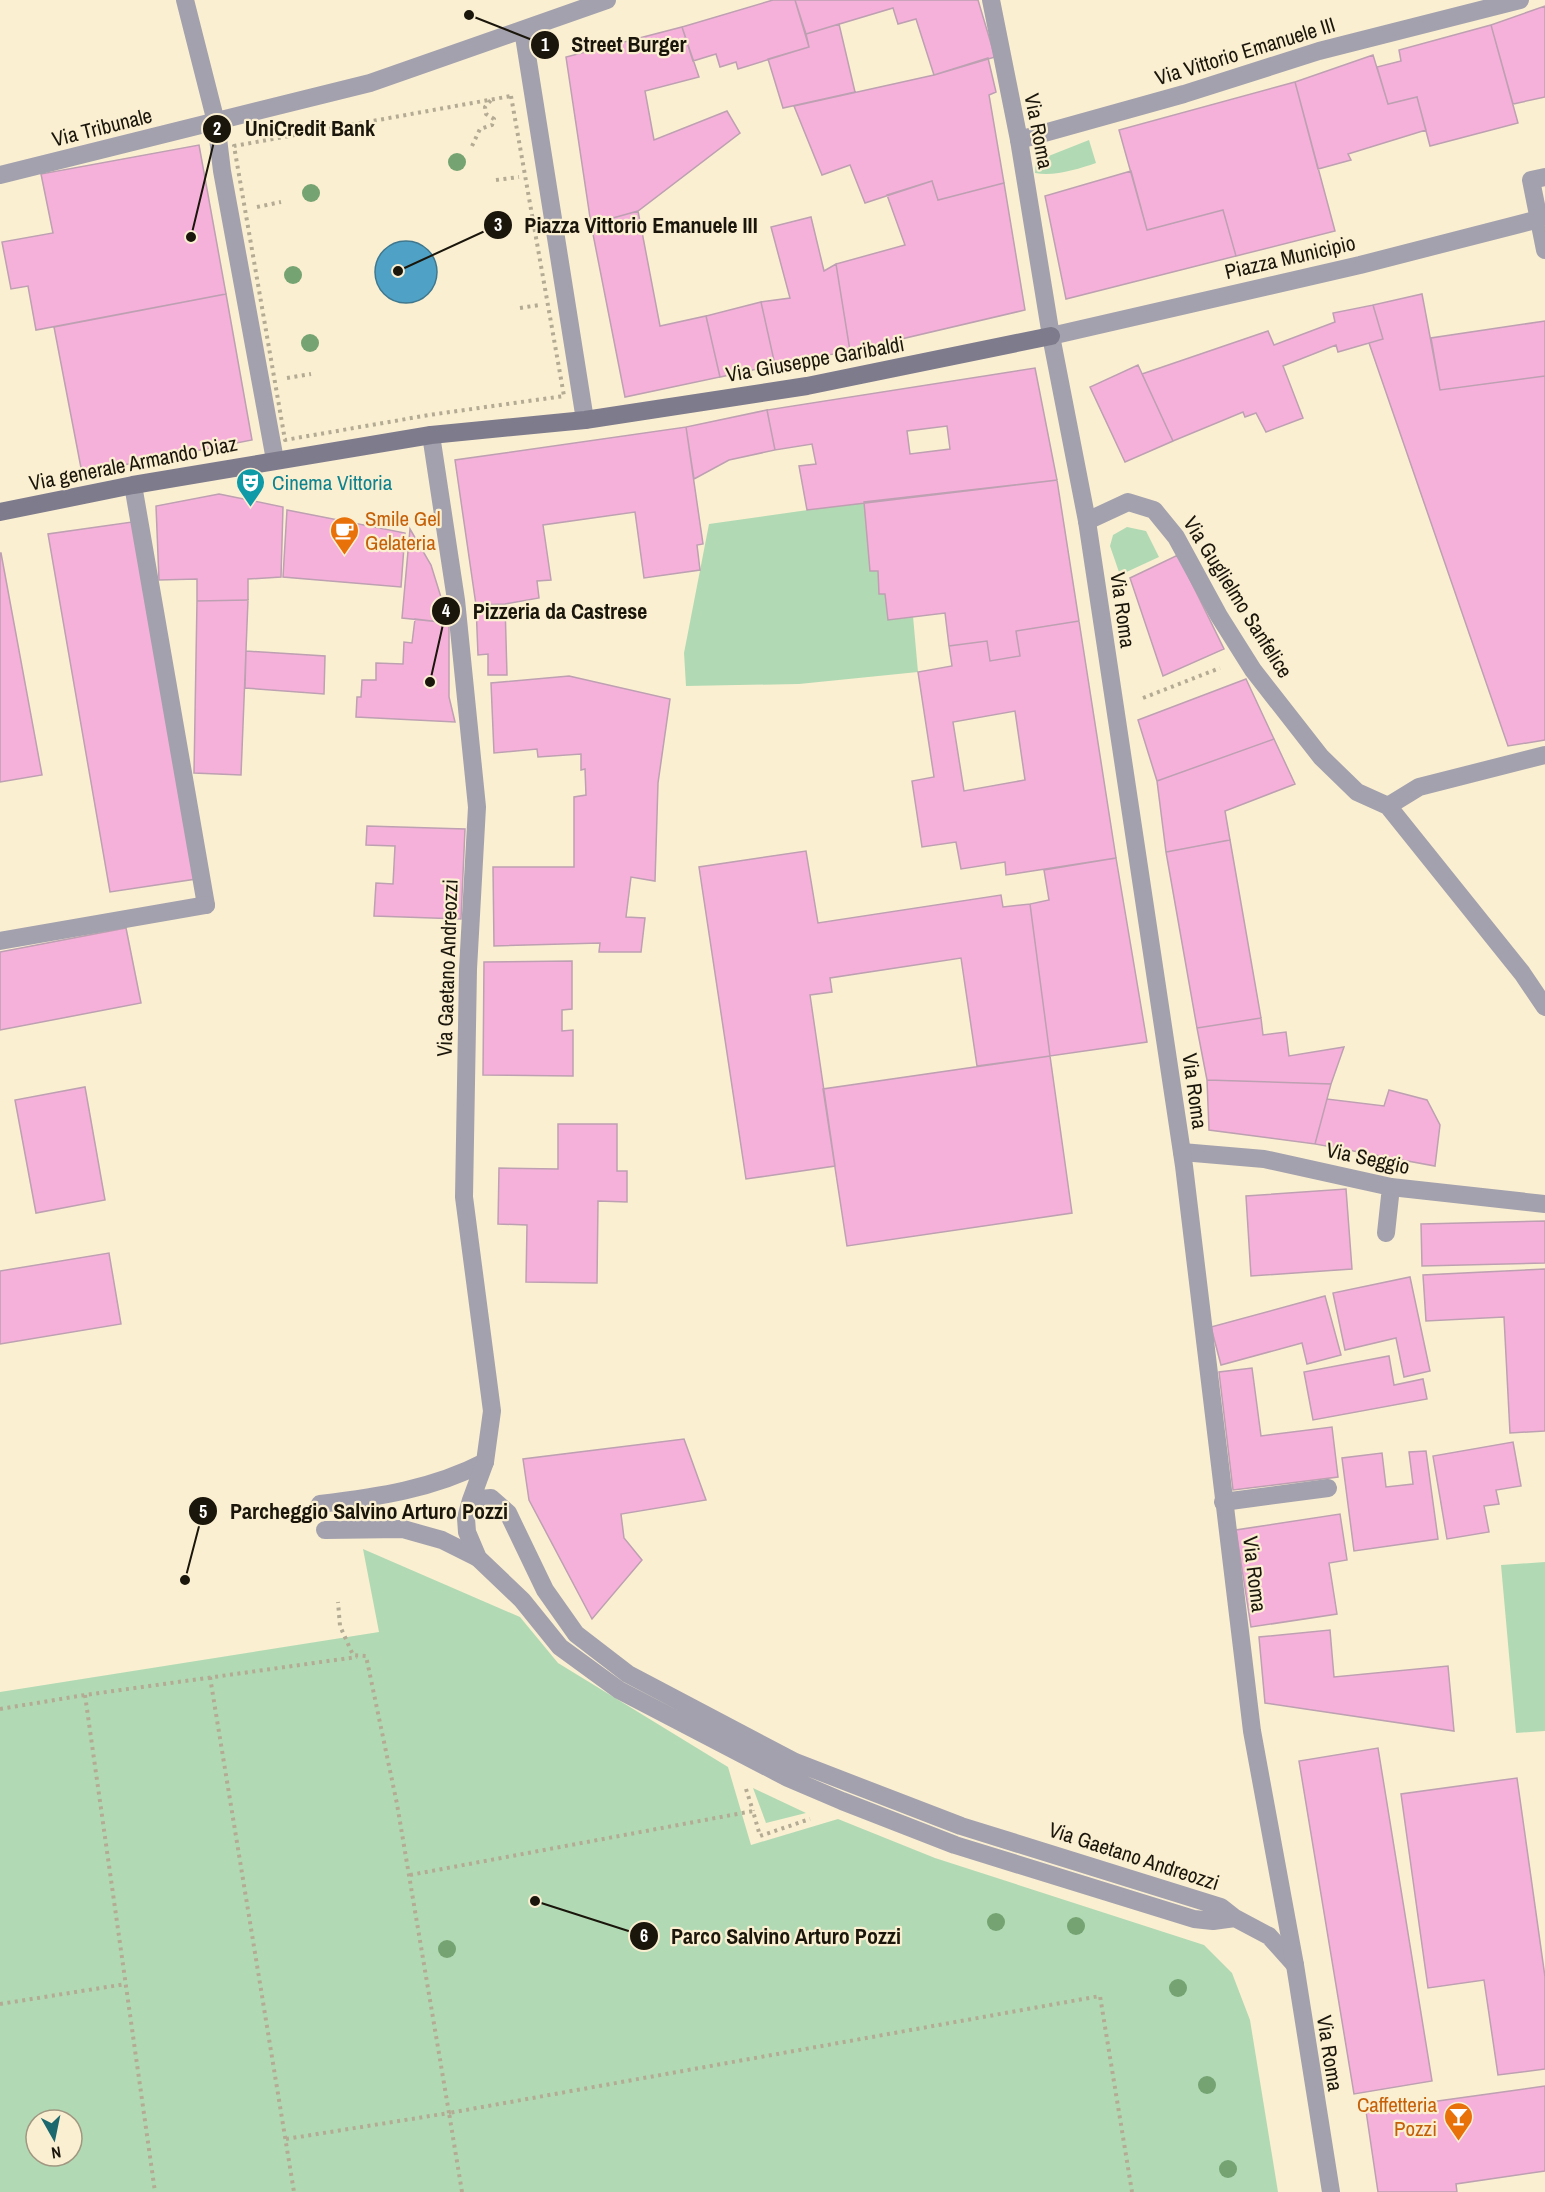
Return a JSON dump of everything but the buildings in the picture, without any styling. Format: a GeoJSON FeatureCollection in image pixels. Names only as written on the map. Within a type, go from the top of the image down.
{"type":"FeatureCollection","features":[{"type":"Feature","properties":{"kind":"main road","name":"Via Giuseppe Garibaldi"},"geometry":{"type":"LineString","coordinates":[[431,435],[585,420],[807,386],[1051,336]]}},
{"type":"Feature","properties":{"kind":"main road","name":"Via generale Armando Diaz"},"geometry":{"type":"LineString","coordinates":[[0,512],[133,485],[431,435]]}},
{"type":"Feature","properties":{"kind":"street"},"geometry":{"type":"LineString","coordinates":[[185,0],[216,122],[222,171],[275,460]]}},
{"type":"Feature","properties":{"kind":"street","name":"Via Tribunale"},"geometry":{"type":"LineString","coordinates":[[0,175],[370,83],[607,0]]}},
{"type":"Feature","properties":{"kind":"street","name":"Via Roma"},"geometry":{"type":"LineString","coordinates":[[991,0],[1019,140],[1051,336],[1087,521],[1182,1152],[1252,1731],[1295,1965],[1331,2192]]}},
{"type":"Feature","properties":{"kind":"street","name":"Via Vittorio Emanuele III"},"geometry":{"type":"LineString","coordinates":[[1019,140],[1184,94],[1319,51],[1520,0]]}},
{"type":"Feature","properties":{"kind":"street"},"geometry":{"type":"LineString","coordinates":[[523,30],[585,420]]}},
{"type":"Feature","properties":{"kind":"street"},"geometry":{"type":"LineString","coordinates":[[1545,177],[1531,180],[1545,250]]}},
{"type":"Feature","properties":{"kind":"street","name":"Piazza Municipio"},"geometry":{"type":"LineString","coordinates":[[1051,336],[1360,265],[1539,219]]}},
{"type":"Feature","properties":{"kind":"street","name":"Via Gaetano Andreozzi"},"geometry":{"type":"LineString","coordinates":[[431,435],[456,600],[477,807],[468,969],[464,1197],[492,1411],[485,1462],[466,1518],[467,1532],[478,1558],[522,1600],[560,1647],[619,1690],[788,1778],[955,1845],[1194,1919],[1213,1922],[1235,1918]]}},
{"type":"Feature","properties":{"kind":"street"},"geometry":{"type":"LineString","coordinates":[[0,941],[207,905],[133,485]]}},
{"type":"Feature","properties":{"kind":"street","name":"Via Guglielmo Sanfelice"},"geometry":{"type":"LineString","coordinates":[[1087,521],[1128,502],[1154,510],[1176,537],[1245,658],[1321,757],[1357,792],[1388,806],[1522,973],[1545,1006]]}},
{"type":"Feature","properties":{"kind":"street"},"geometry":{"type":"LineString","coordinates":[[1388,806],[1419,787],[1545,755]]}},
{"type":"Feature","properties":{"kind":"street","name":"Via Seggio"},"geometry":{"type":"LineString","coordinates":[[1182,1152],[1264,1159],[1391,1187],[1545,1204]]}},
{"type":"Feature","properties":{"kind":"street"},"geometry":{"type":"LineString","coordinates":[[1386,1233],[1391,1187]]}},
{"type":"Feature","properties":{"kind":"street"},"geometry":{"type":"LineString","coordinates":[[320,1504],[408,1491],[455,1478],[485,1462]]}},
{"type":"Feature","properties":{"kind":"street"},"geometry":{"type":"LineString","coordinates":[[1223,1503],[1328,1488]]}},
{"type":"Feature","properties":{"kind":"street","name":"Via Gaetano Andreozzi"},"geometry":{"type":"LineString","coordinates":[[471,1500],[491,1498],[508,1513],[545,1590],[576,1634],[628,1674],[795,1762],[961,1826],[1200,1898],[1221,1907],[1235,1918]]}},
{"type":"Feature","properties":{"kind":"street"},"geometry":{"type":"LineString","coordinates":[[325,1530],[403,1529],[442,1540],[478,1558]]}},
{"type":"Feature","properties":{"kind":"street"},"geometry":{"type":"LineString","coordinates":[[1235,1918],[1269,1936],[1295,1965]]}},
{"type":"Feature","properties":{"kind":"path"},"geometry":{"type":"LineString","coordinates":[[511,96],[564,396],[429,415],[285,440],[234,146],[491,100],[511,96]]}},
{"type":"Feature","properties":{"kind":"path"},"geometry":{"type":"LineString","coordinates":[[472,146],[480,129],[492,125],[494,118],[486,114],[485,107],[491,100]]}},
{"type":"Feature","properties":{"kind":"path"},"geometry":{"type":"LineString","coordinates":[[496,180],[525,176]]}},
{"type":"Feature","properties":{"kind":"path"},"geometry":{"type":"LineString","coordinates":[[244,210],[281,202]]}},
{"type":"Feature","properties":{"kind":"path"},"geometry":{"type":"LineString","coordinates":[[520,308],[548,304]]}},
{"type":"Feature","properties":{"kind":"path"},"geometry":{"type":"LineString","coordinates":[[274,380],[311,374]]}},
{"type":"Feature","properties":{"kind":"path"},"geometry":{"type":"LineString","coordinates":[[1115,709],[1245,658]]}},
{"type":"Feature","properties":{"kind":"path"},"geometry":{"type":"LineString","coordinates":[[338,1602],[340,1626],[353,1655],[366,1656]]}},
{"type":"Feature","properties":{"kind":"path"},"geometry":{"type":"LineString","coordinates":[[0,1709],[366,1656]]}},
{"type":"Feature","properties":{"kind":"path"},"geometry":{"type":"LineString","coordinates":[[366,1656],[410,1875],[462,2192]]}},
{"type":"Feature","properties":{"kind":"path"},"geometry":{"type":"LineString","coordinates":[[210,1677],[294,2192]]}},
{"type":"Feature","properties":{"kind":"path"},"geometry":{"type":"LineString","coordinates":[[85,1695],[155,2192]]}},
{"type":"Feature","properties":{"kind":"path"},"geometry":{"type":"LineString","coordinates":[[410,1875],[753,1811],[760,1836],[823,1814],[842,1801]]}},
{"type":"Feature","properties":{"kind":"path"},"geometry":{"type":"LineString","coordinates":[[0,2004],[126,1984]]}},
{"type":"Feature","properties":{"kind":"path"},"geometry":{"type":"LineString","coordinates":[[286,2139],[449,2113],[1101,1996],[1132,2192]]}},
{"type":"Feature","properties":{"kind":"green space"},"geometry":{"type":"Polygon","coordinates":[[[1089,140],[1096,163],[1058,173],[1035,173],[1036,161],[1089,140]]]}},
{"type":"Feature","properties":{"kind":"green space"},"geometry":{"type":"Polygon","coordinates":[[[864,502],[870,571],[878,571],[879,594],[885,594],[888,620],[913,616],[918,672],[799,684],[686,686],[684,653],[709,524],[864,502]]]}},
{"type":"Feature","properties":{"kind":"green space"},"geometry":{"type":"Polygon","coordinates":[[[1127,527],[1146,531],[1159,557],[1120,575],[1110,546],[1113,535],[1127,527]]]}},
{"type":"Feature","properties":{"kind":"green space"},"geometry":{"type":"Polygon","coordinates":[[[363,1549],[520,1617],[558,1663],[728,1767],[751,1845],[838,1819],[935,1858],[1204,1945],[1232,1973],[1250,2020],[1278,2192],[0,2192],[0,1692],[379,1632],[363,1549]]]}},
{"type":"Feature","properties":{"kind":"green space"},"geometry":{"type":"Polygon","coordinates":[[[1545,1562],[1545,1731],[1516,1733],[1501,1565],[1545,1562]]]}},
{"type":"Feature","properties":{"kind":"green space"},"geometry":{"type":"Polygon","coordinates":[[[753,1788],[806,1813],[766,1823],[753,1788]]]}},
{"type":"Feature","properties":{"kind":"water"},"geometry":{"type":"Polygon","coordinates":[[[406,241],[428,250],[437,272],[428,294],[406,303],[384,294],[375,272],[384,250],[406,241]]]}},
{"type":"Feature","properties":{"kind":"place","name":"Street Burger"},"geometry":{"type":"Point","coordinates":[469,15]}},
{"type":"Feature","properties":{"kind":"place","name":"UniCredit Bank"},"geometry":{"type":"Point","coordinates":[191,237]}},
{"type":"Feature","properties":{"kind":"place","name":"Piazza Vittorio Emanuele III"},"geometry":{"type":"Point","coordinates":[398,271]}},
{"type":"Feature","properties":{"kind":"place","name":"Cinema Vittoria"},"geometry":{"type":"Point","coordinates":[251,508]}},
{"type":"Feature","properties":{"kind":"place","name":"Smile Gel Gelateria"},"geometry":{"type":"Point","coordinates":[344,556]}},
{"type":"Feature","properties":{"kind":"place","name":"Pizzeria da Castrese"},"geometry":{"type":"Point","coordinates":[430,682]}},
{"type":"Feature","properties":{"kind":"place","name":"Parcheggio Salvino Arturo Pozzi"},"geometry":{"type":"Point","coordinates":[185,1580]}},
{"type":"Feature","properties":{"kind":"place","name":"Parco Salvino Arturo Pozzi"},"geometry":{"type":"Point","coordinates":[535,1901]}},
{"type":"Feature","properties":{"kind":"place","name":"Caffetteria Pozzi"},"geometry":{"type":"Point","coordinates":[1458,2142]}}]}
